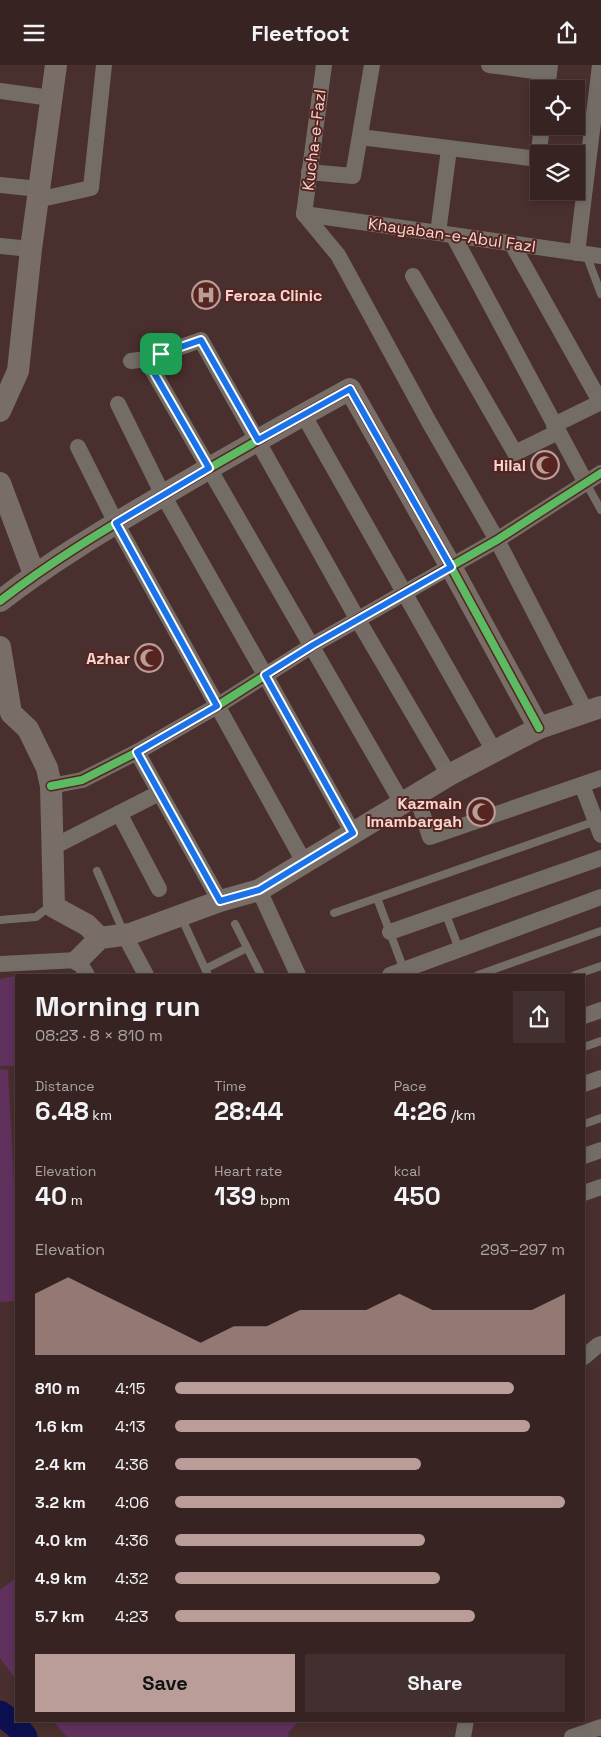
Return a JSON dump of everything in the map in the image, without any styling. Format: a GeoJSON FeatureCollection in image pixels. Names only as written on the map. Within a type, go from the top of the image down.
{"type":"FeatureCollection","features":[{"type":"Feature","properties":{"kind":"street"},"geometry":{"type":"LineString","coordinates":[[0,411],[18,371],[31,249],[56,65]]}},
{"type":"Feature","properties":{"kind":"street"},"geometry":{"type":"LineString","coordinates":[[0,185],[38,195],[91,188],[104,65]]}},
{"type":"Feature","properties":{"kind":"street","name":"Kucha-e-Fazl"},"geometry":{"type":"LineString","coordinates":[[304,214],[324,65]]}},
{"type":"Feature","properties":{"kind":"street"},"geometry":{"type":"LineString","coordinates":[[309,173],[353,175],[372,65]]}},
{"type":"Feature","properties":{"kind":"street"},"geometry":{"type":"LineString","coordinates":[[489,65],[548,76]]}},
{"type":"Feature","properties":{"kind":"street"},"geometry":{"type":"LineString","coordinates":[[588,254],[600,75]]}},
{"type":"Feature","properties":{"kind":"street"},"geometry":{"type":"LineString","coordinates":[[0,91],[51,97]]}},
{"type":"Feature","properties":{"kind":"street"},"geometry":{"type":"LineString","coordinates":[[360,137],[538,159],[541,135]]}},
{"type":"Feature","properties":{"kind":"street"},"geometry":{"type":"LineString","coordinates":[[449,149],[445,234],[586,483]]}},
{"type":"Feature","properties":{"kind":"street"},"geometry":{"type":"LineString","coordinates":[[100,938],[124,934],[220,901],[259,890],[449,775],[539,728],[593,710],[428,422],[338,255],[304,214]]}},
{"type":"Feature","properties":{"kind":"street","name":"Khayaban-e-Abul Fazl"},"geometry":{"type":"LineString","coordinates":[[304,214],[588,254]]}},
{"type":"Feature","properties":{"kind":"street"},"geometry":{"type":"LineString","coordinates":[[413,276],[515,453],[601,402],[512,244]]}},
{"type":"Feature","properties":{"kind":"street"},"geometry":{"type":"LineString","coordinates":[[0,246],[31,249]]}},
{"type":"Feature","properties":{"kind":"street"},"geometry":{"type":"LineString","coordinates":[[449,775],[358,620],[201,340],[139,360],[209,468],[313,645],[409,799],[430,837],[601,778]]}},
{"type":"Feature","properties":{"kind":"street"},"geometry":{"type":"LineString","coordinates":[[0,601],[34,574],[116,523],[209,468],[350,389],[451,567],[539,728]]}},
{"type":"Feature","properties":{"kind":"street"},"geometry":{"type":"LineString","coordinates":[[118,404],[163,495],[353,833]]}},
{"type":"Feature","properties":{"kind":"street"},"geometry":{"type":"LineString","coordinates":[[303,415],[494,751]]}},
{"type":"Feature","properties":{"kind":"street"},"geometry":{"type":"LineString","coordinates":[[78,447],[116,523],[304,863]]}},
{"type":"Feature","properties":{"kind":"street"},"geometry":{"type":"LineString","coordinates":[[51,786],[82,780],[137,752],[217,706],[313,645],[497,540],[601,473]]}},
{"type":"Feature","properties":{"kind":"street"},"geometry":{"type":"LineString","coordinates":[[0,483],[34,574]]}},
{"type":"Feature","properties":{"kind":"street"},"geometry":{"type":"LineString","coordinates":[[0,647],[12,713],[8,718],[28,729],[46,768],[51,786],[54,907],[87,925],[100,938]]}},
{"type":"Feature","properties":{"kind":"street"},"geometry":{"type":"LineString","coordinates":[[137,752],[220,901]]}},
{"type":"Feature","properties":{"kind":"street"},"geometry":{"type":"LineString","coordinates":[[582,785],[598,827]]}},
{"type":"Feature","properties":{"kind":"street"},"geometry":{"type":"LineString","coordinates":[[52,848],[160,793]]}},
{"type":"Feature","properties":{"kind":"street"},"geometry":{"type":"LineString","coordinates":[[119,813],[159,889]]}},
{"type":"Feature","properties":{"kind":"street"},"geometry":{"type":"LineString","coordinates":[[390,932],[445,911],[601,858]]}},
{"type":"Feature","properties":{"kind":"street"},"geometry":{"type":"LineString","coordinates":[[259,890],[298,974]]}},
{"type":"Feature","properties":{"kind":"street"},"geometry":{"type":"LineString","coordinates":[[397,972],[601,897]]}},
{"type":"Feature","properties":{"kind":"street"},"geometry":{"type":"LineString","coordinates":[[124,934],[145,974]]}},
{"type":"Feature","properties":{"kind":"street"},"geometry":{"type":"LineString","coordinates":[[0,964],[83,967],[100,938]]}},
{"type":"Feature","properties":{"kind":"street"},"geometry":{"type":"LineString","coordinates":[[585,1016],[601,1010]]}},
{"type":"Feature","properties":{"kind":"street"},"geometry":{"type":"LineString","coordinates":[[585,1084],[601,1078]]}},
{"type":"Feature","properties":{"kind":"street"},"geometry":{"type":"LineString","coordinates":[[585,1156],[601,1150]]}},
{"type":"Feature","properties":{"kind":"street"},"geometry":{"type":"LineString","coordinates":[[585,1193],[601,1187]]}},
{"type":"Feature","properties":{"kind":"street"},"geometry":{"type":"LineString","coordinates":[[585,1356],[601,1344]]}},
{"type":"Feature","properties":{"kind":"street"},"geometry":{"type":"LineString","coordinates":[[463,1737],[466,1722]]}},
{"type":"Feature","properties":{"kind":"street"},"geometry":{"type":"LineString","coordinates":[[572,1737],[601,1727]]}},
{"type":"Feature","properties":{"kind":"lane"},"geometry":{"type":"LineString","coordinates":[[588,254],[601,294]]}},
{"type":"Feature","properties":{"kind":"lane"},"geometry":{"type":"LineString","coordinates":[[586,483],[601,510]]}},
{"type":"Feature","properties":{"kind":"lane"},"geometry":{"type":"LineString","coordinates":[[334,913],[598,827]]}},
{"type":"Feature","properties":{"kind":"lane"},"geometry":{"type":"LineString","coordinates":[[97,871],[124,934]]}},
{"type":"Feature","properties":{"kind":"lane"},"geometry":{"type":"LineString","coordinates":[[377,898],[390,932],[397,972]]}},
{"type":"Feature","properties":{"kind":"lane"},"geometry":{"type":"LineString","coordinates":[[0,920],[36,917],[54,903]]}},
{"type":"Feature","properties":{"kind":"lane"},"geometry":{"type":"LineString","coordinates":[[445,911],[459,949]]}},
{"type":"Feature","properties":{"kind":"lane"},"geometry":{"type":"LineString","coordinates":[[180,915],[207,972],[247,948]]}},
{"type":"Feature","properties":{"kind":"lane"},"geometry":{"type":"LineString","coordinates":[[235,924],[260,974]]}},
{"type":"Feature","properties":{"kind":"lane"},"geometry":{"type":"LineString","coordinates":[[481,974],[601,931]]}},
{"type":"Feature","properties":{"kind":"lane"},"geometry":{"type":"LineString","coordinates":[[578,974],[601,966]]}},
{"type":"Feature","properties":{"kind":"lane"},"geometry":{"type":"LineString","coordinates":[[585,1047],[601,1041]]}},
{"type":"Feature","properties":{"kind":"lane"},"geometry":{"type":"LineString","coordinates":[[585,1124],[601,1118]]}},
{"type":"Feature","properties":{"kind":"shaded area"},"geometry":{"type":"Polygon","coordinates":[[[15,976],[15,1066],[0,1066],[0,979],[15,976]]]}},
{"type":"Feature","properties":{"kind":"shaded area"},"geometry":{"type":"Polygon","coordinates":[[[0,1069],[8,1070],[15,1200],[15,1301],[0,1302],[0,1069]]]}},
{"type":"Feature","properties":{"kind":"shaded area"},"geometry":{"type":"Polygon","coordinates":[[[15,1579],[15,1679],[0,1658],[0,1590],[15,1579]]]}},
{"type":"Feature","properties":{"kind":"shaded area"},"geometry":{"type":"Polygon","coordinates":[[[54,1722],[297,1722],[288,1733],[289,1737],[67,1737],[54,1722]]]}},
{"type":"Feature","properties":{"kind":"waterway"},"geometry":{"type":"LineString","coordinates":[[0,1713],[17,1726],[25,1737]]}},
{"type":"Feature","properties":{"kind":"cycle path"},"geometry":{"type":"LineString","coordinates":[[0,601],[57,561],[115,524],[350,389],[451,567],[539,728]]}},
{"type":"Feature","properties":{"kind":"cycle path"},"geometry":{"type":"LineString","coordinates":[[51,786],[82,780],[137,752],[217,706],[313,645],[497,540],[601,473]]}},
{"type":"Feature","properties":{"kind":"place","name":"Feroza Clinic"},"geometry":{"type":"Point","coordinates":[206,295]}},
{"type":"Feature","properties":{"kind":"place","name":"Hilal"},"geometry":{"type":"Point","coordinates":[545,465]}},
{"type":"Feature","properties":{"kind":"place","name":"Azhar"},"geometry":{"type":"Point","coordinates":[149,658]}},
{"type":"Feature","properties":{"kind":"place","name":"Kazmain Imambargah"},"geometry":{"type":"Point","coordinates":[481,812]}},
{"type":"Feature","properties":{"kind":"route"},"geometry":{"type":"LineString","coordinates":[[201,340],[258,440],[350,389],[451,567],[313,645],[265,675],[353,833],[259,890],[220,901],[137,752],[217,706],[116,523],[209,468],[146,359],[161,354],[201,340]]}}]}
